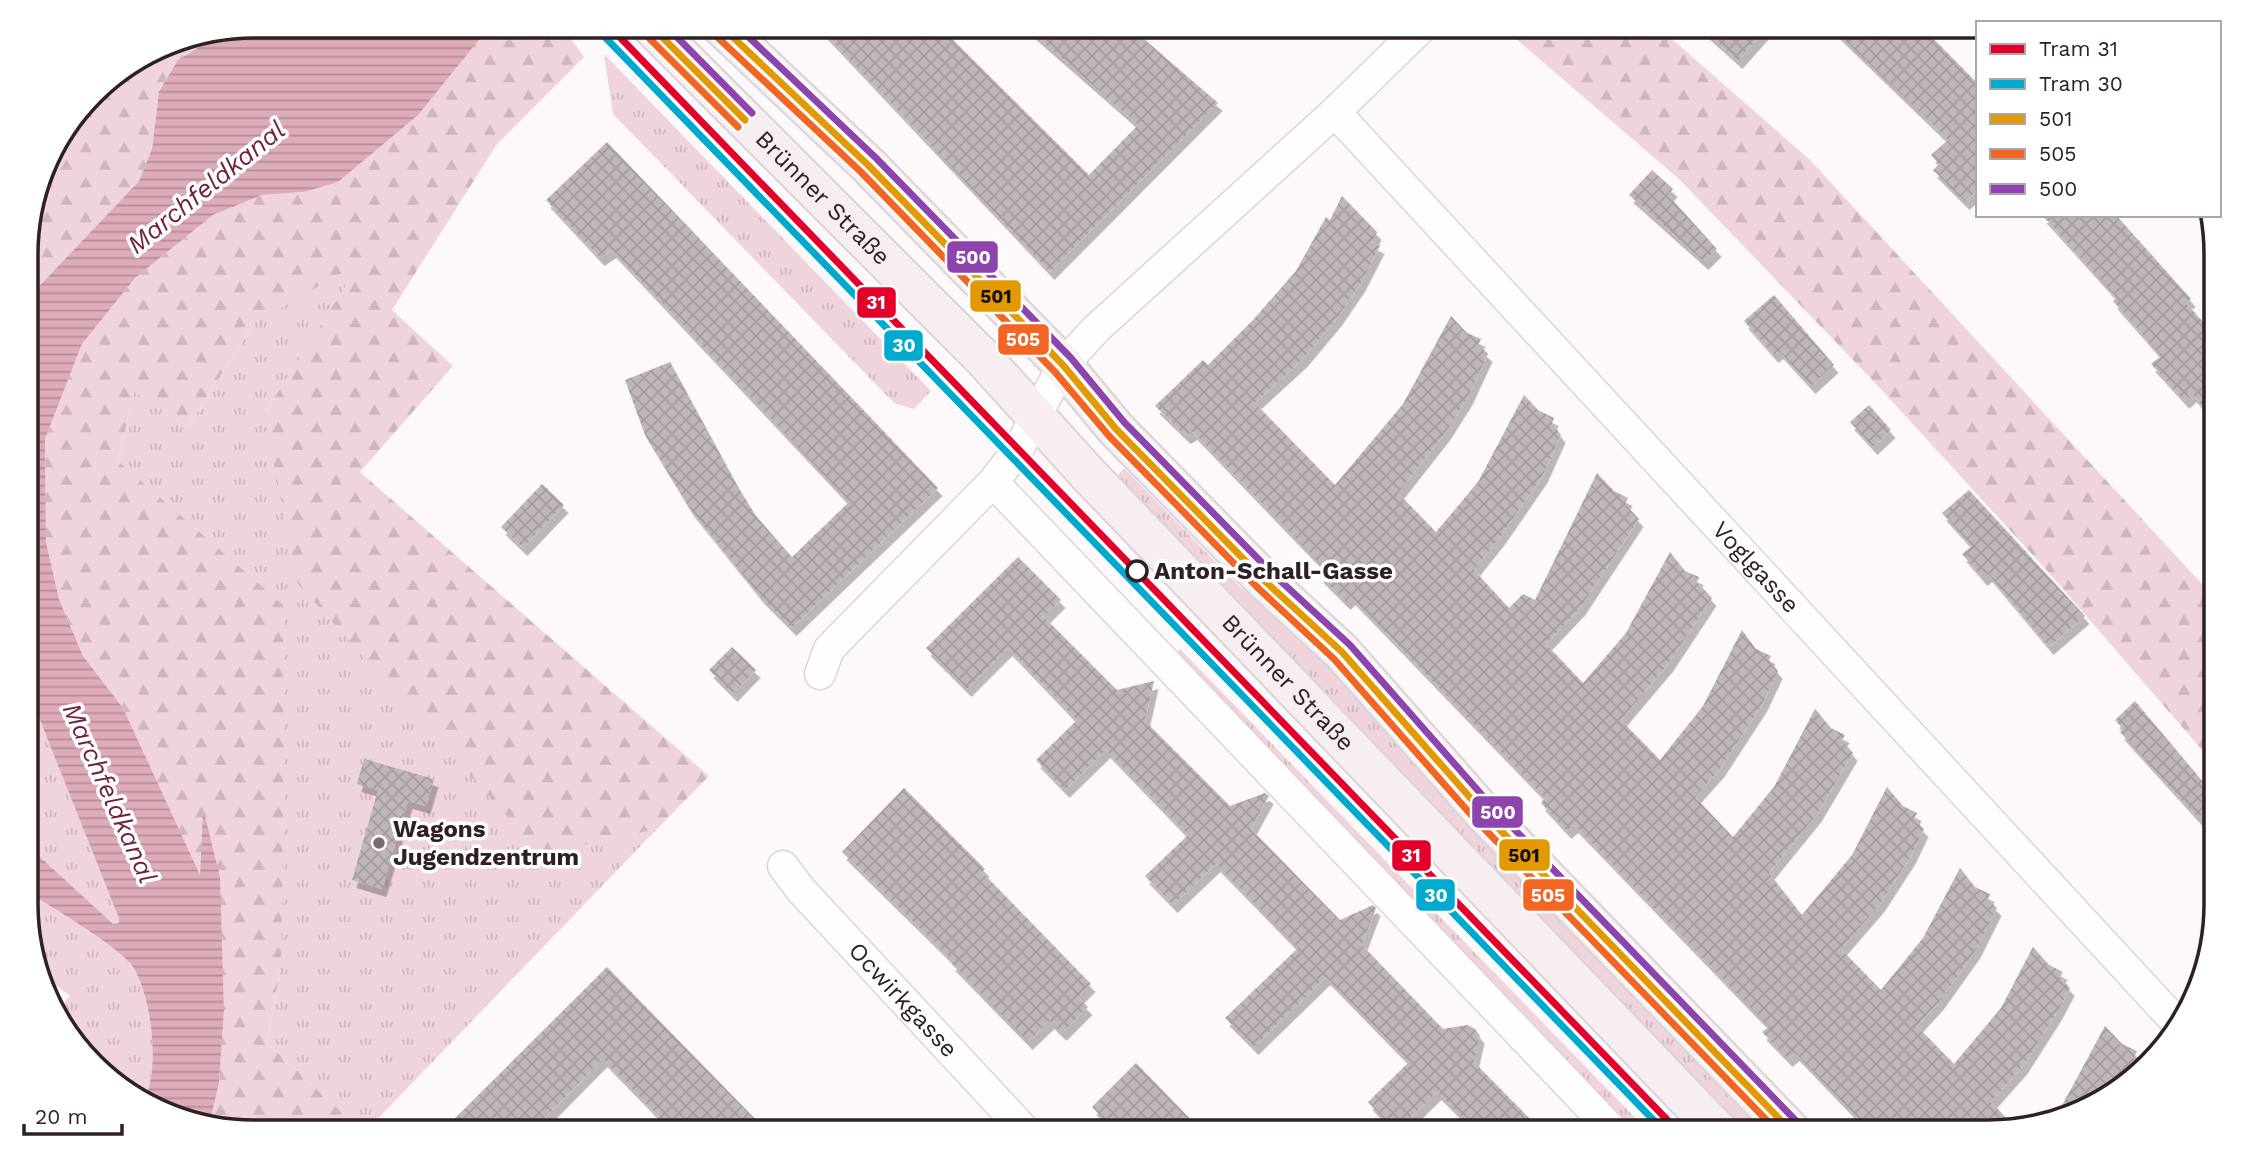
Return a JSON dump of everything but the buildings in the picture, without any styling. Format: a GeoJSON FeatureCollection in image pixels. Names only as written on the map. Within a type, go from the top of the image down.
{"type":"FeatureCollection","features":[{"type":"Feature","properties":{"kind":"main road","name":"Brünner Straße"},"geometry":{"type":"LineString","coordinates":[[664,39],[982,357],[1034,415],[1708,1120]]}},
{"type":"Feature","properties":{"kind":"main road"},"geometry":{"type":"LineString","coordinates":[[734,39],[868,165],[1063,365],[1116,429],[1266,582],[1342,652],[1481,810],[1779,1120]]}},
{"type":"Feature","properties":{"kind":"street"},"geometry":{"type":"LineString","coordinates":[[820,674],[830,649],[993,482],[1018,450],[1034,415],[1063,365],[1096,329],[1335,112],[1410,38]]}},
{"type":"Feature","properties":{"kind":"street","name":"Voglgasse"},"geometry":{"type":"LineString","coordinates":[[1335,112],[2171,1017]]}},
{"type":"Feature","properties":{"kind":"street"},"geometry":{"type":"LineString","coordinates":[[993,482],[1603,1120]]}},
{"type":"Feature","properties":{"kind":"street","name":"Ocwirkgasse"},"geometry":{"type":"LineString","coordinates":[[783,866],[801,890],[1015,1120]]}},
{"type":"Feature","properties":{"kind":"green space"},"geometry":{"type":"Polygon","coordinates":[[[1515,38],[1671,38],[1809,159],[2204,586],[2204,752],[2050,574],[1879,387],[1678,178],[1515,38]]]}},
{"type":"Feature","properties":{"kind":"green space"},"geometry":{"type":"Polygon","coordinates":[[[476,39],[571,39],[584,57],[497,144],[392,310],[453,366],[360,472],[709,776],[657,829],[541,854],[298,584],[264,414],[361,262],[254,323],[188,427],[134,392],[118,461],[283,605],[281,965],[267,1043],[350,1120],[241,1120],[211,1116],[219,1083],[224,1010],[219,877],[203,813],[200,877],[123,708],[83,656],[59,599],[46,542],[45,439],[82,344],[135,278],[213,215],[262,195],[303,192],[476,39]]]}},
{"type":"Feature","properties":{"kind":"green space"},"geometry":{"type":"Polygon","coordinates":[[[202,45],[178,60],[159,90],[152,149],[139,181],[39,286],[40,227],[46,199],[55,172],[75,135],[92,112],[112,92],[135,75],[172,55],[202,45]]]}},
{"type":"Feature","properties":{"kind":"green space"},"geometry":{"type":"Polygon","coordinates":[[[604,54],[931,391],[914,409],[894,403],[613,114],[604,54]]]}},
{"type":"Feature","properties":{"kind":"green space"},"geometry":{"type":"Polygon","coordinates":[[[363,260],[264,414],[541,853],[657,829],[377,1120],[350,1120],[267,1043],[281,965],[118,461],[134,391],[188,427],[254,323],[363,260]]]}},
{"type":"Feature","properties":{"kind":"green space"},"geometry":{"type":"Polygon","coordinates":[[[1124,468],[1240,587],[1297,630],[1759,1120],[1729,1120],[1114,480],[1124,468]]]}},
{"type":"Feature","properties":{"kind":"green space"},"geometry":{"type":"Polygon","coordinates":[[[1180,649],[1637,1120],[1618,1120],[1172,658],[1180,649]]]}},
{"type":"Feature","properties":{"kind":"green space"},"geometry":{"type":"Polygon","coordinates":[[[38,715],[120,918],[119,924],[113,925],[38,855],[38,715]]]}},
{"type":"Feature","properties":{"kind":"green space"},"geometry":{"type":"Polygon","coordinates":[[[38,898],[100,938],[133,967],[145,996],[152,1033],[152,1071],[147,1092],[123,1076],[83,1036],[63,1004],[70,996],[54,984],[46,960],[40,932],[38,898]]]}},
{"type":"Feature","properties":{"kind":"water","name":"Marchfeldkanal"},"geometry":{"type":"Polygon","coordinates":[[[241,39],[480,39],[418,115],[338,182],[303,192],[262,195],[213,215],[135,278],[82,344],[45,439],[46,542],[59,599],[83,656],[123,708],[200,875],[203,809],[220,877],[224,1010],[219,1083],[211,1116],[185,1109],[147,1092],[152,1071],[152,1033],[145,996],[133,967],[100,938],[38,898],[38,855],[113,924],[119,923],[38,716],[39,286],[139,181],[152,149],[159,91],[178,60],[202,45],[241,39]]]}},
{"type":"Feature","properties":{"kind":"tram line","name":"30"},"geometry":{"type":"LineString","coordinates":[[607,39],[1653,1120]]}},
{"type":"Feature","properties":{"kind":"tram line","name":"31"},"geometry":{"type":"LineString","coordinates":[[621,39],[1667,1120]]}},
{"type":"Feature","properties":{"kind":"transit line","name":"505"},"geometry":{"type":"LineString","coordinates":[[650,39],[738,127]]}},
{"type":"Feature","properties":{"kind":"transit line","name":"501"},"geometry":{"type":"LineString","coordinates":[[664,39],[745,120]]}},
{"type":"Feature","properties":{"kind":"transit line","name":"500"},"geometry":{"type":"LineString","coordinates":[[679,39],[752,113]]}},
{"type":"Feature","properties":{"kind":"transit line","name":"505"},"geometry":{"type":"LineString","coordinates":[[719,39],[861,172],[1055,372],[1109,436],[1259,589],[1334,659],[1473,817],[1766,1120]]}},
{"type":"Feature","properties":{"kind":"transit line","name":"501"},"geometry":{"type":"LineString","coordinates":[[734,39],[868,165],[1063,365],[1116,429],[1266,582],[1342,652],[1481,810],[1780,1120]]}},
{"type":"Feature","properties":{"kind":"transit line","name":"500"},"geometry":{"type":"LineString","coordinates":[[750,39],[876,158],[1071,358],[1124,422],[1273,574],[1350,645],[1489,803],[1795,1120]]}},
{"type":"Feature","properties":{"kind":"place","name":"Anton-Schall-Gasse"},"geometry":{"type":"Point","coordinates":[1137,571]}},
{"type":"Feature","properties":{"kind":"place","name":"Wagons Jugendzentrum"},"geometry":{"type":"Point","coordinates":[379,843]}}]}
